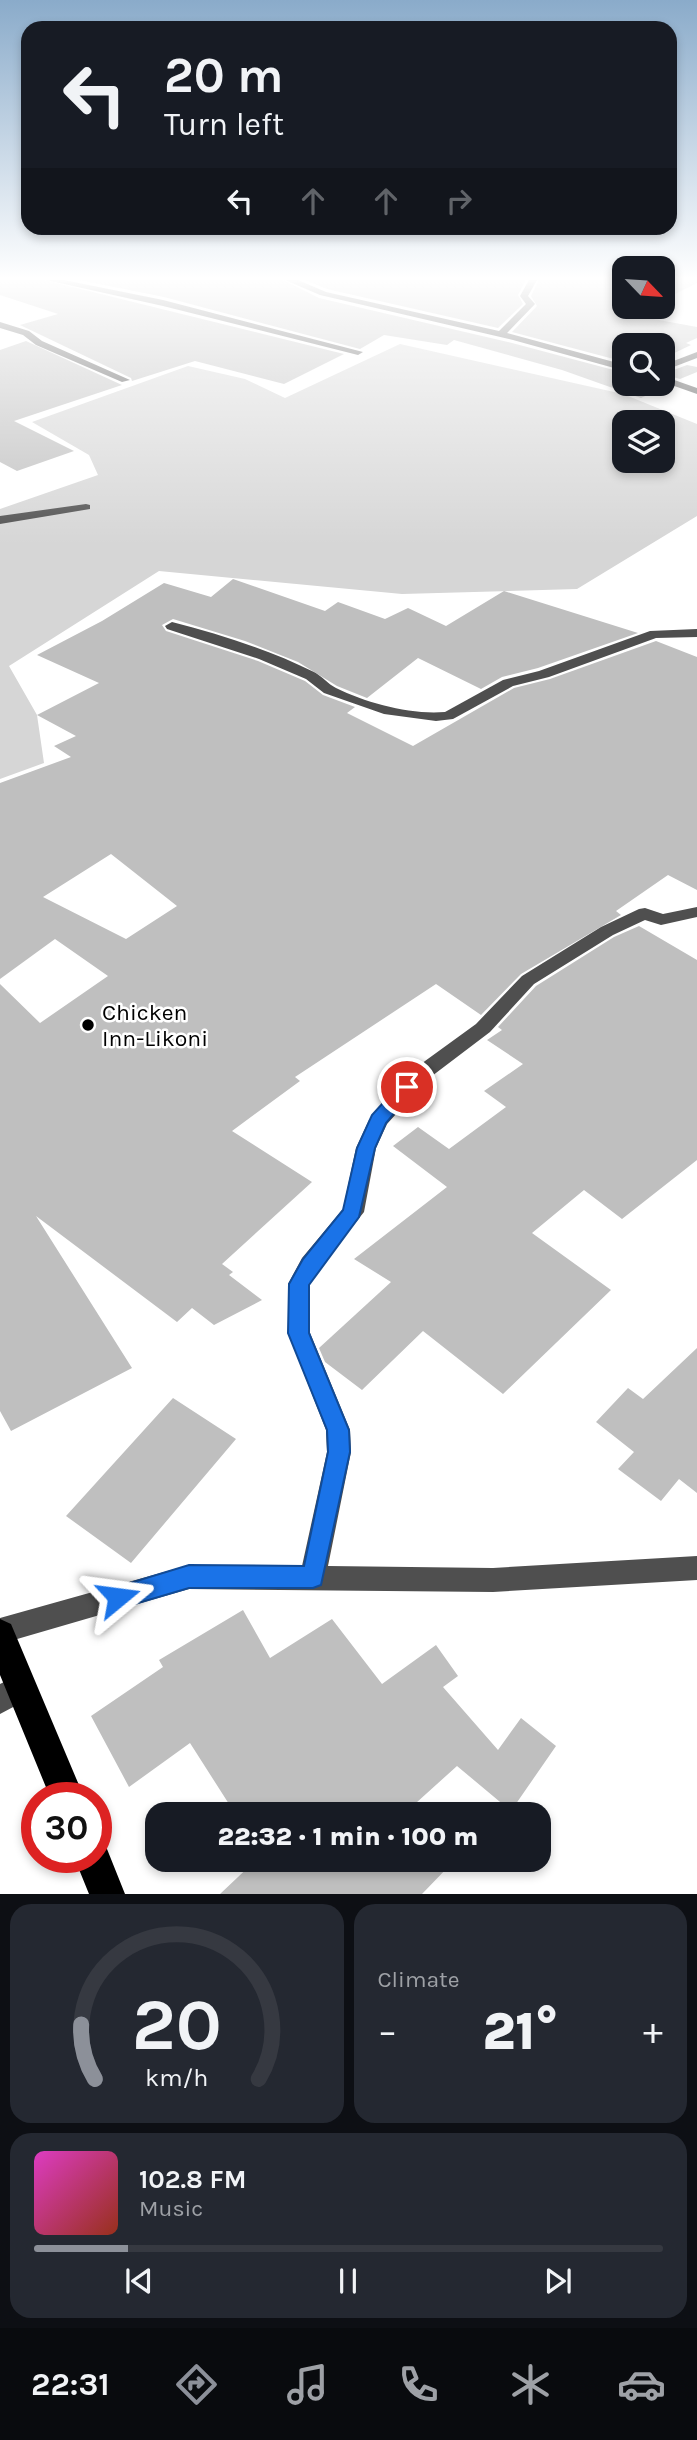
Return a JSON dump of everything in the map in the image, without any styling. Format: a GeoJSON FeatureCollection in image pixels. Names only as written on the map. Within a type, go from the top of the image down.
{"type":"FeatureCollection","features":[{"type":"Feature","properties":{"kind":"highway"},"geometry":{"type":"LineString","coordinates":[[0,1633],[11,1693],[59,1782]]}},
{"type":"Feature","properties":{"kind":"highway"},"geometry":{"type":"LineString","coordinates":[[98,1873],[107,1894]]}},
{"type":"Feature","properties":{"kind":"street"},"geometry":{"type":"LineString","coordinates":[[98,368],[125,380]]}},
{"type":"Feature","properties":{"kind":"street"},"geometry":{"type":"LineString","coordinates":[[675,383],[697,391]]}},
{"type":"Feature","properties":{"kind":"street"},"geometry":{"type":"LineString","coordinates":[[0,520],[86,507]]}},
{"type":"Feature","properties":{"kind":"street"},"geometry":{"type":"LineString","coordinates":[[172,626],[264,656],[311,676],[329,690],[389,711],[436,717],[448,716],[508,683],[544,674],[655,634],[697,633]]}},
{"type":"Feature","properties":{"kind":"street"},"geometry":{"type":"LineString","coordinates":[[313,1577],[339,1452],[338,1430],[299,1333],[299,1284],[310,1264],[352,1212],[366,1148],[379,1120],[421,1074],[483,1028],[528,980],[645,913],[661,920],[697,912]]}},
{"type":"Feature","properties":{"kind":"street"},"geometry":{"type":"LineString","coordinates":[[0,1633],[189,1577],[493,1580],[697,1568]]}},
{"type":"Feature","properties":{"kind":"shaded area"},"geometry":{"type":"Polygon","coordinates":[[[181,368],[198,368],[245,379],[285,398],[348,368],[509,368],[612,392],[612,396],[628,396],[662,410],[612,410],[612,473],[675,473],[675,415],[697,424],[697,516],[577,589],[402,594],[159,571],[9,666],[37,715],[44,763],[0,779],[0,509],[98,475],[89,455],[32,422],[181,368]]]}},
{"type":"Feature","properties":{"kind":"building"},"geometry":{"type":"Polygon","coordinates":[[[0,368],[86,368],[122,385],[14,421],[74,451],[17,471],[0,462],[0,368]]]}},
{"type":"Feature","properties":{"kind":"building"},"geometry":{"type":"Polygon","coordinates":[[[111,368],[172,368],[132,381],[111,368]]]}},
{"type":"Feature","properties":{"kind":"building"},"geometry":{"type":"Polygon","coordinates":[[[224,368],[315,368],[284,384],[224,368]]]}},
{"type":"Feature","properties":{"kind":"building"},"geometry":{"type":"Polygon","coordinates":[[[556,368],[612,370],[612,388],[562,370],[556,368]]]}},
{"type":"Feature","properties":{"kind":"building"},"geometry":{"type":"Polygon","coordinates":[[[697,368],[697,372],[680,379],[675,378],[675,370],[697,368]]]}},
{"type":"Feature","properties":{"kind":"building"},"geometry":{"type":"Polygon","coordinates":[[[233,579],[325,611],[338,602],[385,619],[408,608],[446,626],[504,591],[638,633],[538,668],[502,677],[481,689],[418,658],[367,698],[337,686],[298,662],[245,641],[173,619],[162,625],[166,631],[258,661],[305,681],[323,695],[355,707],[347,713],[413,746],[514,688],[550,679],[656,641],[697,657],[697,890],[668,875],[616,911],[621,915],[521,974],[481,1015],[436,984],[295,1077],[300,1081],[232,1131],[312,1182],[222,1264],[233,1272],[229,1275],[262,1300],[214,1325],[192,1308],[177,1322],[36,1216],[132,1368],[11,1431],[0,1411],[0,984],[40,1023],[108,976],[55,939],[0,979],[0,783],[71,757],[54,746],[76,736],[37,715],[99,683],[37,655],[102,621],[164,583],[211,597],[233,579]],[[111,854],[43,897],[126,939],[177,906],[111,854]]]}},
{"type":"Feature","properties":{"kind":"building"},"geometry":{"type":"Polygon","coordinates":[[[639,926],[697,960],[697,1160],[622,1219],[584,1190],[532,1233],[611,1290],[503,1394],[423,1331],[362,1390],[325,1362],[319,1348],[391,1282],[354,1259],[447,1187],[393,1146],[418,1127],[449,1149],[506,1107],[484,1091],[523,1064],[487,1040],[502,1030],[498,1027],[536,986],[614,937],[639,926]]]}},
{"type":"Feature","properties":{"kind":"building"},"geometry":{"type":"Polygon","coordinates":[[[697,1348],[697,1493],[679,1479],[661,1501],[618,1469],[634,1452],[596,1422],[628,1388],[643,1399],[697,1348]]]}},
{"type":"Feature","properties":{"kind":"building"},"geometry":{"type":"Polygon","coordinates":[[[173,1398],[236,1439],[131,1563],[66,1516],[173,1398]]]}},
{"type":"Feature","properties":{"kind":"building"},"geometry":{"type":"Polygon","coordinates":[[[243,1610],[270,1658],[332,1619],[382,1684],[436,1645],[458,1676],[443,1687],[498,1750],[521,1718],[556,1746],[517,1802],[500,1802],[457,1766],[417,1802],[228,1802],[190,1743],[129,1787],[91,1716],[163,1667],[159,1660],[243,1610]]]}},
{"type":"Feature","properties":{"kind":"building"},"geometry":{"type":"Polygon","coordinates":[[[243,1872],[443,1872],[422,1894],[220,1894],[243,1872]]]}},
{"type":"Feature","properties":{"kind":"place","name":"Chicken Inn-Likoni"},"geometry":{"type":"Point","coordinates":[88,1025]}},
{"type":"Feature","properties":{"kind":"route"},"geometry":{"type":"LineString","coordinates":[[118,1597],[189,1577],[313,1577],[339,1452],[338,1430],[299,1333],[296,1310],[299,1284],[310,1264],[352,1212],[359,1191],[366,1148],[379,1120],[407,1087]]}}]}
